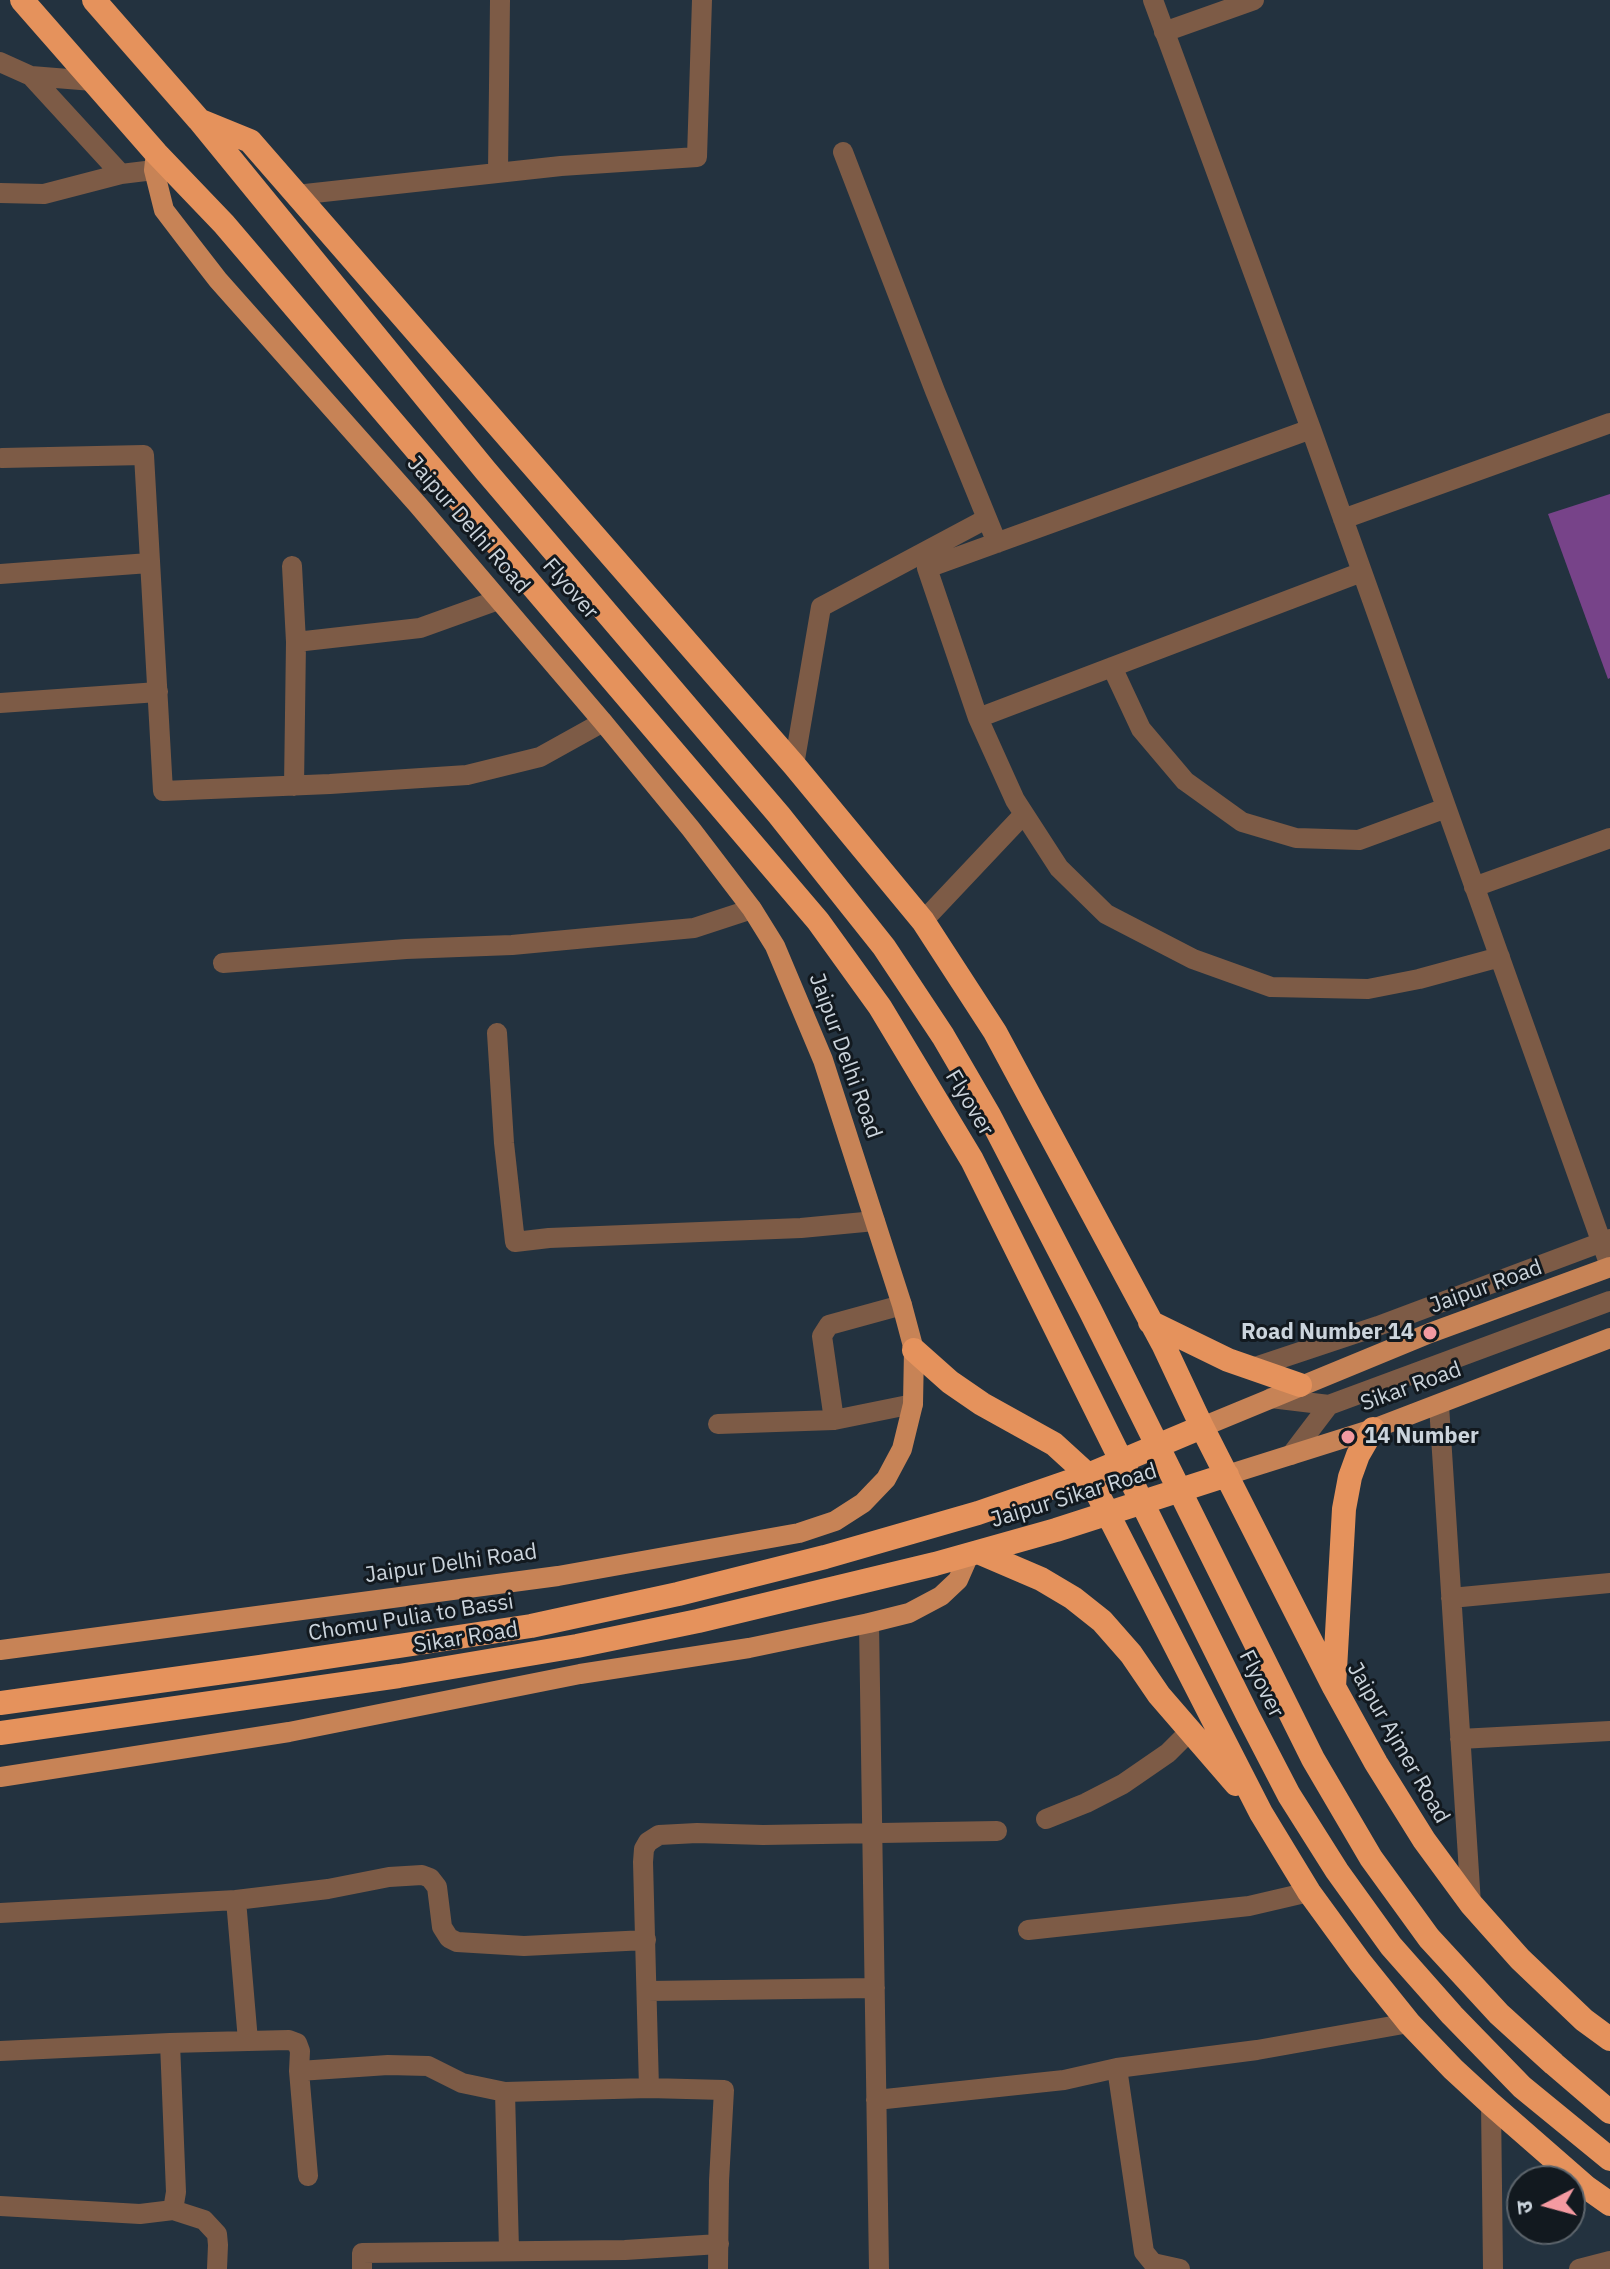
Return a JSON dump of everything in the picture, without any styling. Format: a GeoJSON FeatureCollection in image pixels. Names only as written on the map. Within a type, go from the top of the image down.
{"type":"FeatureCollection","features":[{"type":"Feature","properties":{"kind":"highway","name":"Jaipur Delhi Road"},"geometry":{"type":"LineString","coordinates":[[22,0],[93,81],[155,161]]}},
{"type":"Feature","properties":{"kind":"highway"},"geometry":{"type":"LineString","coordinates":[[94,0],[199,120]]}},
{"type":"Feature","properties":{"kind":"highway","name":"Flyover"},"geometry":{"type":"LineString","coordinates":[[199,120],[495,482],[779,815],[884,947],[943,1036],[989,1115],[1090,1310],[1313,1759],[1371,1858],[1429,1938],[1499,2014],[1610,2112]]}},
{"type":"Feature","properties":{"kind":"highway","name":"Jaipur Ajmer Road"},"geometry":{"type":"LineString","coordinates":[[199,120],[250,141],[794,765],[923,921],[995,1032],[1150,1322],[1334,1687],[1376,1763],[1424,1840],[1471,1904],[1520,1959],[1584,2020],[1610,2039]]}},
{"type":"Feature","properties":{"kind":"highway","name":"Flyover"},"geometry":{"type":"LineString","coordinates":[[155,161],[224,224],[800,899],[871,995],[972,1160],[1248,1716],[1289,1795],[1337,1871],[1391,1946],[1452,2015],[1522,2087],[1610,2159]]}},
{"type":"Feature","properties":{"kind":"highway"},"geometry":{"type":"LineString","coordinates":[[1150,1322],[1228,1360],[1300,1385]]}},
{"type":"Feature","properties":{"kind":"highway"},"geometry":{"type":"LineString","coordinates":[[914,1350],[950,1382],[982,1404],[1054,1444],[1088,1475],[1261,1813],[1309,1892],[1409,2023],[1491,2104],[1586,2187],[1610,2204]]}},
{"type":"Feature","properties":{"kind":"highway","name":"Chomu Pulia to Bassi"},"geometry":{"type":"LineString","coordinates":[[0,1703],[531,1626],[678,1594],[825,1557],[978,1513],[1088,1475],[1202,1427]]}},
{"type":"Feature","properties":{"kind":"highway"},"geometry":{"type":"LineString","coordinates":[[1334,1687],[1344,1509],[1354,1466],[1373,1429]]}},
{"type":"Feature","properties":{"kind":"highway","name":"Jaipur Sikar Road"},"geometry":{"type":"LineString","coordinates":[[935,1564],[1108,1514],[1227,1475]]}},
{"type":"Feature","properties":{"kind":"highway"},"geometry":{"type":"LineString","coordinates":[[974,1553],[1041,1579],[1073,1598],[1102,1621],[1131,1654],[1159,1695],[1261,1813]]}},
{"type":"Feature","properties":{"kind":"highway","name":"Sikar Road"},"geometry":{"type":"LineString","coordinates":[[0,1733],[384,1678],[577,1646],[698,1621],[935,1564]]}},
{"type":"Feature","properties":{"kind":"main road","name":"Jaipur Delhi Road"},"geometry":{"type":"LineString","coordinates":[[0,1650],[558,1576],[799,1533],[835,1521],[863,1503],[886,1479],[902,1449],[913,1404],[914,1350],[902,1305],[823,1060],[775,946],[752,909],[691,829],[603,722],[418,505],[218,280],[164,210],[155,161]]}},
{"type":"Feature","properties":{"kind":"main road","name":"Jaipur Road"},"geometry":{"type":"LineString","coordinates":[[1202,1427],[1430,1333],[1610,1266]]}},
{"type":"Feature","properties":{"kind":"main road","name":"Sikar Road"},"geometry":{"type":"LineString","coordinates":[[1227,1475],[1373,1429],[1610,1338]]}},
{"type":"Feature","properties":{"kind":"main road"},"geometry":{"type":"LineString","coordinates":[[0,1777],[289,1732],[580,1674],[749,1648],[869,1623],[909,1613],[941,1596],[958,1580],[974,1553]]}},
{"type":"Feature","properties":{"kind":"street"},"geometry":{"type":"LineString","coordinates":[[498,172],[500,0]]}},
{"type":"Feature","properties":{"kind":"street"},"geometry":{"type":"LineString","coordinates":[[296,195],[498,172],[697,157],[702,0]]}},
{"type":"Feature","properties":{"kind":"street"},"geometry":{"type":"LineString","coordinates":[[1153,0],[1311,429],[1474,887],[1606,1241],[1610,1266]]}},
{"type":"Feature","properties":{"kind":"street"},"geometry":{"type":"LineString","coordinates":[[1164,32],[1254,0]]}},
{"type":"Feature","properties":{"kind":"street"},"geometry":{"type":"LineString","coordinates":[[0,62],[31,76],[93,81]]}},
{"type":"Feature","properties":{"kind":"street"},"geometry":{"type":"LineString","coordinates":[[31,76],[121,174]]}},
{"type":"Feature","properties":{"kind":"street"},"geometry":{"type":"LineString","coordinates":[[843,152],[940,405],[997,543]]}},
{"type":"Feature","properties":{"kind":"street"},"geometry":{"type":"LineString","coordinates":[[0,193],[44,194],[121,174],[155,161]]}},
{"type":"Feature","properties":{"kind":"street"},"geometry":{"type":"LineString","coordinates":[[1343,519],[1610,423]]}},
{"type":"Feature","properties":{"kind":"street"},"geometry":{"type":"LineString","coordinates":[[1311,429],[927,568],[978,718],[1015,800],[1059,868],[1106,914],[1193,959],[1271,987],[1368,989],[1500,957]]}},
{"type":"Feature","properties":{"kind":"street"},"geometry":{"type":"LineString","coordinates":[[2,458],[144,455],[163,791],[467,775],[540,757],[603,722]]}},
{"type":"Feature","properties":{"kind":"street"},"geometry":{"type":"LineString","coordinates":[[794,765],[821,607],[986,519]]}},
{"type":"Feature","properties":{"kind":"street"},"geometry":{"type":"LineString","coordinates":[[0,574],[149,563]]}},
{"type":"Feature","properties":{"kind":"street"},"geometry":{"type":"LineString","coordinates":[[292,566],[296,642],[294,786]]}},
{"type":"Feature","properties":{"kind":"street"},"geometry":{"type":"LineString","coordinates":[[978,718],[1362,572]]}},
{"type":"Feature","properties":{"kind":"street"},"geometry":{"type":"LineString","coordinates":[[296,642],[420,628],[498,600]]}},
{"type":"Feature","properties":{"kind":"street"},"geometry":{"type":"LineString","coordinates":[[1112,667],[1141,729],[1185,781],[1242,822],[1296,838],[1359,840],[1446,808]]}},
{"type":"Feature","properties":{"kind":"street"},"geometry":{"type":"LineString","coordinates":[[0,703],[158,692]]}},
{"type":"Feature","properties":{"kind":"street"},"geometry":{"type":"LineString","coordinates":[[923,921],[1024,814]]}},
{"type":"Feature","properties":{"kind":"street"},"geometry":{"type":"LineString","coordinates":[[1474,887],[1610,838]]}},
{"type":"Feature","properties":{"kind":"street"},"geometry":{"type":"LineString","coordinates":[[223,963],[406,949],[512,945],[667,931],[694,928],[752,909]]}},
{"type":"Feature","properties":{"kind":"street"},"geometry":{"type":"LineString","coordinates":[[497,1033],[504,1143],[515,1242],[801,1228],[875,1221]]}},
{"type":"Feature","properties":{"kind":"street"},"geometry":{"type":"LineString","coordinates":[[1252,1368],[1378,1326],[1606,1241]]}},
{"type":"Feature","properties":{"kind":"street"},"geometry":{"type":"LineString","coordinates":[[1271,1398],[1329,1405],[1610,1301]]}},
{"type":"Feature","properties":{"kind":"street"},"geometry":{"type":"LineString","coordinates":[[834,1420],[822,1336],[829,1325],[902,1305]]}},
{"type":"Feature","properties":{"kind":"street"},"geometry":{"type":"LineString","coordinates":[[718,1424],[834,1420],[913,1404]]}},
{"type":"Feature","properties":{"kind":"street"},"geometry":{"type":"LineString","coordinates":[[1291,1455],[1329,1405]]}},
{"type":"Feature","properties":{"kind":"street"},"geometry":{"type":"LineString","coordinates":[[1439,1405],[1471,1904]]}},
{"type":"Feature","properties":{"kind":"street"},"geometry":{"type":"LineString","coordinates":[[1451,1598],[1610,1583]]}},
{"type":"Feature","properties":{"kind":"street"},"geometry":{"type":"LineString","coordinates":[[869,1623],[879,2269]]}},
{"type":"Feature","properties":{"kind":"street"},"geometry":{"type":"LineString","coordinates":[[1046,1819],[1123,1784],[1168,1753],[1190,1731]]}},
{"type":"Feature","properties":{"kind":"street"},"geometry":{"type":"LineString","coordinates":[[1460,1739],[1610,1731]]}},
{"type":"Feature","properties":{"kind":"street"},"geometry":{"type":"LineString","coordinates":[[649,2088],[644,1849],[648,1842],[659,1835],[697,1833],[778,1835],[997,1831]]}},
{"type":"Feature","properties":{"kind":"street"},"geometry":{"type":"LineString","coordinates":[[0,1913],[236,1900],[328,1889],[389,1877],[422,1875],[430,1878],[437,1887],[442,1927],[449,1938],[457,1942],[524,1946],[646,1940]]}},
{"type":"Feature","properties":{"kind":"street"},"geometry":{"type":"LineString","coordinates":[[1028,1930],[1249,1906],[1309,1892]]}},
{"type":"Feature","properties":{"kind":"street"},"geometry":{"type":"LineString","coordinates":[[236,1900],[248,2041]]}},
{"type":"Feature","properties":{"kind":"street"},"geometry":{"type":"LineString","coordinates":[[647,1991],[875,1988]]}},
{"type":"Feature","properties":{"kind":"street"},"geometry":{"type":"LineString","coordinates":[[876,2100],[1064,2080],[1117,2068],[1257,2050],[1409,2023]]}},
{"type":"Feature","properties":{"kind":"street"},"geometry":{"type":"LineString","coordinates":[[0,2051],[170,2043],[289,2040],[297,2043],[308,2176]]}},
{"type":"Feature","properties":{"kind":"street"},"geometry":{"type":"LineString","coordinates":[[170,2043],[176,2192],[173,2210]]}},
{"type":"Feature","properties":{"kind":"street"},"geometry":{"type":"LineString","coordinates":[[299,2071],[388,2065],[428,2066],[462,2083],[505,2092],[649,2088],[724,2090],[718,2269]]}},
{"type":"Feature","properties":{"kind":"street"},"geometry":{"type":"LineString","coordinates":[[1117,2068],[1144,2252],[1153,2263],[1180,2269]]}},
{"type":"Feature","properties":{"kind":"street"},"geometry":{"type":"LineString","coordinates":[[505,2092],[509,2250]]}},
{"type":"Feature","properties":{"kind":"street"},"geometry":{"type":"LineString","coordinates":[[1491,2104],[1493,2269]]}},
{"type":"Feature","properties":{"kind":"street"},"geometry":{"type":"LineString","coordinates":[[0,2206],[140,2214],[173,2210],[204,2220],[217,2234],[217,2269]]}},
{"type":"Feature","properties":{"kind":"street"},"geometry":{"type":"LineString","coordinates":[[362,2269],[362,2253],[435,2260],[509,2250],[564,2260],[625,2250],[719,2244]]}},
{"type":"Feature","properties":{"kind":"street"},"geometry":{"type":"LineString","coordinates":[[1579,2269],[1610,2261]]}},
{"type":"Feature","properties":{"kind":"building"},"geometry":{"type":"Polygon","coordinates":[[[1610,494],[1610,678],[1608,679],[1548,514],[1610,494]]]}},
{"type":"Feature","properties":{"kind":"place","name":"Road Number 14"},"geometry":{"type":"Point","coordinates":[1430,1333]}},
{"type":"Feature","properties":{"kind":"place","name":"14 Number"},"geometry":{"type":"Point","coordinates":[1348,1437]}}]}
